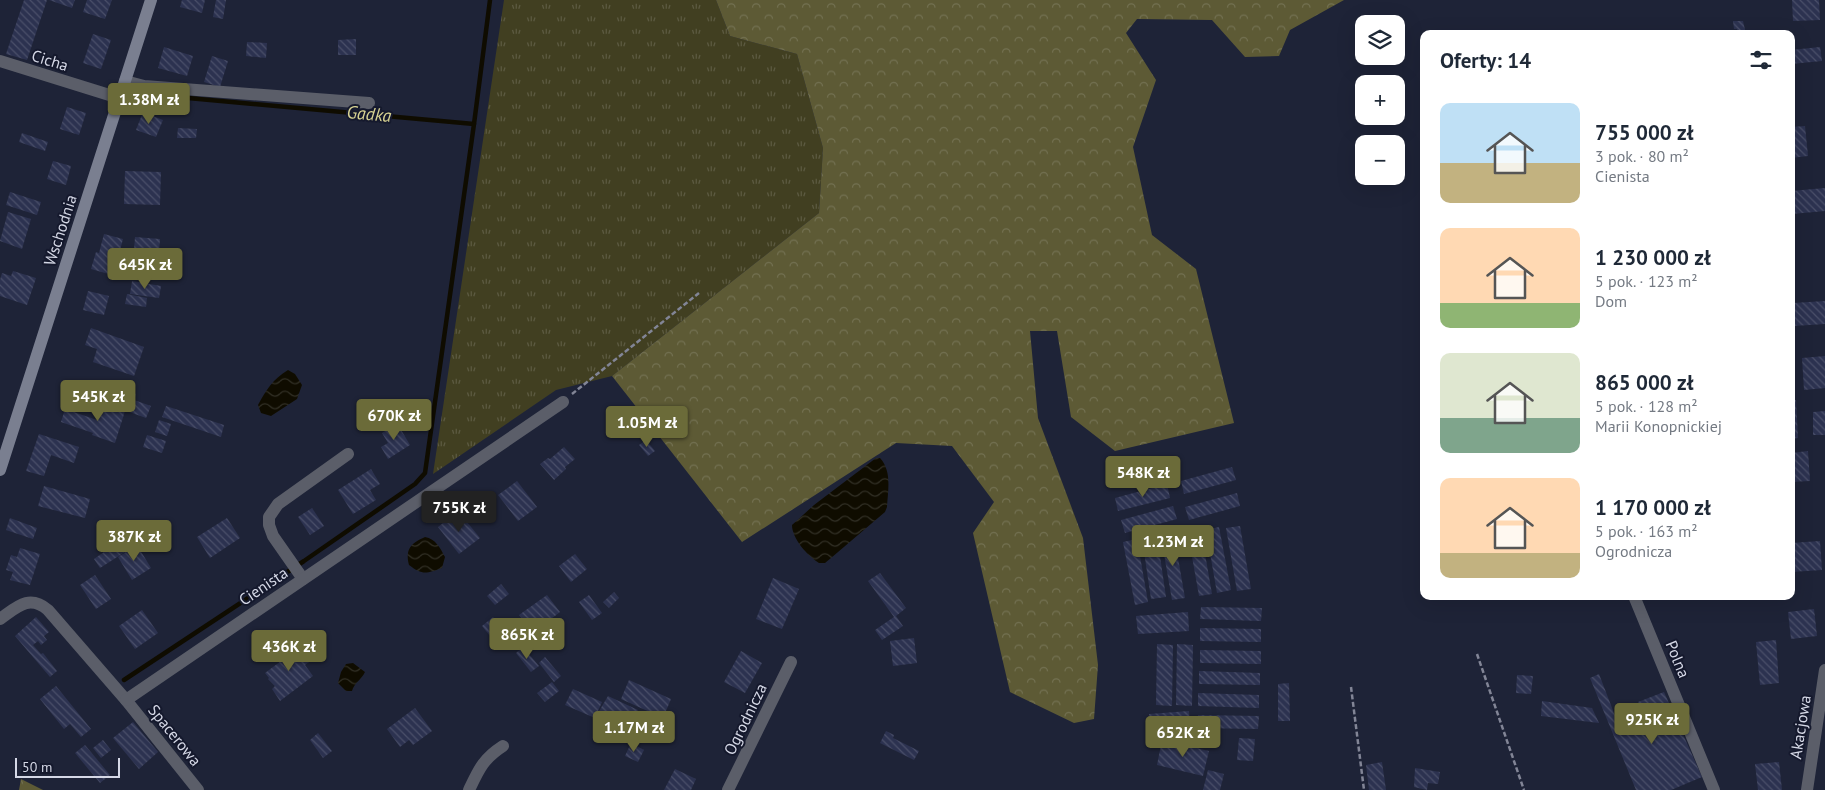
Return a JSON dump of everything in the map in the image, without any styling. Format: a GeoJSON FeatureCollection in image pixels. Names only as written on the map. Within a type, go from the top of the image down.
{"type":"FeatureCollection","features":[{"type":"Feature","properties":{"kind":"street","name":"Wschodnia"},"geometry":{"type":"LineString","coordinates":[[0,470],[151,0]]}},
{"type":"Feature","properties":{"kind":"street","name":"Cicha"},"geometry":{"type":"LineString","coordinates":[[0,61],[119,98]]}},
{"type":"Feature","properties":{"kind":"street"},"geometry":{"type":"LineString","coordinates":[[125,80],[144,86],[369,103]]}},
{"type":"Feature","properties":{"kind":"street","name":"Cienista"},"geometry":{"type":"LineString","coordinates":[[126,700],[564,402]]}},
{"type":"Feature","properties":{"kind":"street"},"geometry":{"type":"LineString","coordinates":[[303,579],[273,536],[269,526],[269,517],[278,504],[348,454]]}},
{"type":"Feature","properties":{"kind":"street","name":"Polna"},"geometry":{"type":"LineString","coordinates":[[1636,600],[1714,790]]}},
{"type":"Feature","properties":{"kind":"street"},"geometry":{"type":"LineString","coordinates":[[0,619],[20,604],[28,602],[42,605],[126,700]]}},
{"type":"Feature","properties":{"kind":"street","name":"Ogrodnicza"},"geometry":{"type":"LineString","coordinates":[[728,790],[791,662]]}},
{"type":"Feature","properties":{"kind":"street","name":"Akacjowa"},"geometry":{"type":"LineString","coordinates":[[1807,790],[1825,670]]}},
{"type":"Feature","properties":{"kind":"street","name":"Spacerowa"},"geometry":{"type":"LineString","coordinates":[[126,700],[198,790]]}},
{"type":"Feature","properties":{"kind":"street"},"geometry":{"type":"LineString","coordinates":[[469,790],[479,768],[487,758],[503,746]]}},
{"type":"Feature","properties":{"kind":"path"},"geometry":{"type":"LineString","coordinates":[[564,402],[699,293]]}},
{"type":"Feature","properties":{"kind":"path"},"geometry":{"type":"LineString","coordinates":[[1477,654],[1524,790]]}},
{"type":"Feature","properties":{"kind":"path"},"geometry":{"type":"LineString","coordinates":[[1351,687],[1364,790]]}},
{"type":"Feature","properties":{"kind":"green space"},"geometry":{"type":"Polygon","coordinates":[[[504,0],[716,0],[730,36],[797,54],[823,148],[819,213],[612,376],[556,390],[433,474],[504,0]]]}},
{"type":"Feature","properties":{"kind":"green space"},"geometry":{"type":"Polygon","coordinates":[[[716,0],[1344,0],[1290,30],[1279,56],[1245,57],[1212,20],[1137,19],[1126,33],[1156,80],[1133,147],[1152,235],[1196,269],[1234,423],[1115,451],[1071,417],[1057,331],[1030,331],[1038,418],[1083,538],[1098,665],[1094,719],[1074,723],[1010,692],[973,533],[994,502],[952,446],[896,443],[742,542],[612,376],[819,213],[823,148],[797,54],[730,36],[716,0]]]}},
{"type":"Feature","properties":{"kind":"green space"},"geometry":{"type":"Polygon","coordinates":[[[21,779],[43,790],[19,790],[21,779]]]}},
{"type":"Feature","properties":{"kind":"water"},"geometry":{"type":"Polygon","coordinates":[[[288,370],[295,374],[302,385],[297,399],[271,416],[261,413],[258,405],[264,394],[274,381],[288,370]]]}},
{"type":"Feature","properties":{"kind":"water"},"geometry":{"type":"Polygon","coordinates":[[[876,458],[880,458],[884,463],[888,475],[887,507],[885,512],[825,563],[819,563],[801,547],[792,525],[814,505],[876,458]]]}},
{"type":"Feature","properties":{"kind":"water"},"geometry":{"type":"Polygon","coordinates":[[[425,537],[435,542],[445,557],[442,568],[421,572],[409,565],[408,555],[410,547],[425,537]]]}},
{"type":"Feature","properties":{"kind":"water"},"geometry":{"type":"Polygon","coordinates":[[[353,663],[365,672],[352,691],[346,691],[338,683],[341,672],[346,664],[353,663]]]}},
{"type":"Feature","properties":{"kind":"building"},"geometry":{"type":"Polygon","coordinates":[[[24,0],[47,0],[27,60],[6,54],[24,0]]]}},
{"type":"Feature","properties":{"kind":"building"},"geometry":{"type":"Polygon","coordinates":[[[49,0],[75,0],[72,8],[49,0]]]}},
{"type":"Feature","properties":{"kind":"building"},"geometry":{"type":"Polygon","coordinates":[[[87,0],[112,0],[105,19],[83,12],[87,0]]]}},
{"type":"Feature","properties":{"kind":"building"},"geometry":{"type":"Polygon","coordinates":[[[182,0],[205,0],[202,13],[180,7],[182,0]]]}},
{"type":"Feature","properties":{"kind":"building"},"geometry":{"type":"Polygon","coordinates":[[[216,0],[226,0],[223,19],[213,17],[216,0]]]}},
{"type":"Feature","properties":{"kind":"building"},"geometry":{"type":"Polygon","coordinates":[[[1792,0],[1819,0],[1820,20],[1793,21],[1792,0]]]}},
{"type":"Feature","properties":{"kind":"building"},"geometry":{"type":"Polygon","coordinates":[[[1733,21],[1743,21],[1745,30],[1734,29],[1733,21]]]}},
{"type":"Feature","properties":{"kind":"building"},"geometry":{"type":"Polygon","coordinates":[[[93,34],[111,40],[101,69],[83,63],[93,34]]]}},
{"type":"Feature","properties":{"kind":"building"},"geometry":{"type":"Polygon","coordinates":[[[356,39],[356,55],[338,55],[338,40],[356,39]]]}},
{"type":"Feature","properties":{"kind":"building"},"geometry":{"type":"Polygon","coordinates":[[[247,42],[267,43],[266,58],[246,56],[247,42]]]}},
{"type":"Feature","properties":{"kind":"building"},"geometry":{"type":"Polygon","coordinates":[[[164,47],[193,56],[187,76],[158,68],[164,47]]]}},
{"type":"Feature","properties":{"kind":"building"},"geometry":{"type":"Polygon","coordinates":[[[1820,47],[1822,61],[1795,64],[1795,50],[1820,47]]]}},
{"type":"Feature","properties":{"kind":"building"},"geometry":{"type":"Polygon","coordinates":[[[212,56],[228,61],[220,87],[204,82],[212,56]]]}},
{"type":"Feature","properties":{"kind":"building"},"geometry":{"type":"Polygon","coordinates":[[[67,107],[86,113],[79,135],[60,129],[67,107]]]}},
{"type":"Feature","properties":{"kind":"building"},"geometry":{"type":"Polygon","coordinates":[[[143,112],[163,120],[156,137],[136,130],[143,112]]]}},
{"type":"Feature","properties":{"kind":"building"},"geometry":{"type":"Polygon","coordinates":[[[1805,126],[1808,156],[1795,158],[1795,127],[1805,126]]]}},
{"type":"Feature","properties":{"kind":"building"},"geometry":{"type":"Polygon","coordinates":[[[178,128],[197,129],[196,138],[177,138],[178,128]]]}},
{"type":"Feature","properties":{"kind":"building"},"geometry":{"type":"Polygon","coordinates":[[[22,133],[48,142],[45,151],[19,142],[22,133]]]}},
{"type":"Feature","properties":{"kind":"building"},"geometry":{"type":"Polygon","coordinates":[[[53,161],[71,166],[66,185],[47,179],[53,161]]]}},
{"type":"Feature","properties":{"kind":"building"},"geometry":{"type":"Polygon","coordinates":[[[125,171],[161,172],[160,205],[124,204],[125,171]]]}},
{"type":"Feature","properties":{"kind":"building"},"geometry":{"type":"Polygon","coordinates":[[[1825,188],[1825,211],[1795,214],[1795,191],[1825,188]]]}},
{"type":"Feature","properties":{"kind":"building"},"geometry":{"type":"Polygon","coordinates":[[[10,192],[41,202],[37,215],[6,205],[10,192]]]}},
{"type":"Feature","properties":{"kind":"building"},"geometry":{"type":"Polygon","coordinates":[[[8,212],[31,219],[22,249],[0,241],[8,212]]]}},
{"type":"Feature","properties":{"kind":"building"},"geometry":{"type":"Polygon","coordinates":[[[104,234],[123,239],[118,258],[124,260],[119,277],[91,269],[96,252],[99,253],[104,234]]]}},
{"type":"Feature","properties":{"kind":"building"},"geometry":{"type":"Polygon","coordinates":[[[135,237],[160,239],[159,252],[134,250],[135,237]]]}},
{"type":"Feature","properties":{"kind":"building"},"geometry":{"type":"Polygon","coordinates":[[[13,271],[36,278],[27,305],[0,296],[2,273],[11,276],[13,271]]]}},
{"type":"Feature","properties":{"kind":"building"},"geometry":{"type":"Polygon","coordinates":[[[132,281],[161,286],[159,298],[130,294],[132,281]]]}},
{"type":"Feature","properties":{"kind":"building"},"geometry":{"type":"Polygon","coordinates":[[[88,291],[109,296],[104,315],[83,310],[88,291]]]}},
{"type":"Feature","properties":{"kind":"building"},"geometry":{"type":"Polygon","coordinates":[[[127,294],[147,298],[146,307],[125,304],[127,294]]]}},
{"type":"Feature","properties":{"kind":"building"},"geometry":{"type":"Polygon","coordinates":[[[1825,301],[1825,324],[1795,326],[1795,303],[1825,301]]]}},
{"type":"Feature","properties":{"kind":"building"},"geometry":{"type":"Polygon","coordinates":[[[91,328],[144,347],[134,376],[93,362],[97,349],[85,345],[91,328]]]}},
{"type":"Feature","properties":{"kind":"building"},"geometry":{"type":"Polygon","coordinates":[[[1825,356],[1825,388],[1804,390],[1802,358],[1825,356]]]}},
{"type":"Feature","properties":{"kind":"building"},"geometry":{"type":"Polygon","coordinates":[[[102,381],[126,389],[121,404],[103,398],[104,394],[99,392],[102,381]]]}},
{"type":"Feature","properties":{"kind":"building"},"geometry":{"type":"Polygon","coordinates":[[[127,391],[136,394],[134,400],[151,406],[146,418],[121,409],[127,391]]]}},
{"type":"Feature","properties":{"kind":"building"},"geometry":{"type":"Polygon","coordinates":[[[1795,400],[1798,438],[1795,438],[1795,400]]]}},
{"type":"Feature","properties":{"kind":"building"},"geometry":{"type":"Polygon","coordinates":[[[411,403],[420,416],[409,424],[400,411],[411,403]]]}},
{"type":"Feature","properties":{"kind":"building"},"geometry":{"type":"Polygon","coordinates":[[[103,404],[125,411],[115,443],[61,422],[65,409],[97,420],[103,404]]]}},
{"type":"Feature","properties":{"kind":"building"},"geometry":{"type":"Polygon","coordinates":[[[166,406],[224,425],[221,437],[162,417],[166,406]]]}},
{"type":"Feature","properties":{"kind":"building"},"geometry":{"type":"Polygon","coordinates":[[[1825,411],[1825,435],[1813,435],[1813,412],[1825,411]]]}},
{"type":"Feature","properties":{"kind":"building"},"geometry":{"type":"Polygon","coordinates":[[[629,419],[640,432],[633,438],[621,425],[629,419]]]}},
{"type":"Feature","properties":{"kind":"building"},"geometry":{"type":"Polygon","coordinates":[[[159,420],[171,424],[167,436],[155,432],[159,420]]]}},
{"type":"Feature","properties":{"kind":"building"},"geometry":{"type":"Polygon","coordinates":[[[397,423],[410,445],[388,459],[381,447],[388,443],[382,433],[397,423]]]}},
{"type":"Feature","properties":{"kind":"building"},"geometry":{"type":"Polygon","coordinates":[[[39,434],[79,447],[74,463],[51,455],[44,476],[26,471],[39,434]]]}},
{"type":"Feature","properties":{"kind":"building"},"geometry":{"type":"Polygon","coordinates":[[[147,435],[166,441],[162,453],[143,447],[147,435]]]}},
{"type":"Feature","properties":{"kind":"building"},"geometry":{"type":"Polygon","coordinates":[[[646,440],[655,451],[648,456],[639,445],[646,440]]]}},
{"type":"Feature","properties":{"kind":"building"},"geometry":{"type":"Polygon","coordinates":[[[564,447],[575,459],[554,480],[540,464],[548,458],[550,459],[564,447]]]}},
{"type":"Feature","properties":{"kind":"building"},"geometry":{"type":"Polygon","coordinates":[[[1808,451],[1810,481],[1795,482],[1795,453],[1808,451]]]}},
{"type":"Feature","properties":{"kind":"building"},"geometry":{"type":"Polygon","coordinates":[[[1232,467],[1236,480],[1184,494],[1181,481],[1232,467]]]}},
{"type":"Feature","properties":{"kind":"building"},"geometry":{"type":"Polygon","coordinates":[[[371,469],[380,484],[370,490],[376,500],[353,514],[338,490],[371,469]]]}},
{"type":"Feature","properties":{"kind":"building"},"geometry":{"type":"Polygon","coordinates":[[[517,481],[537,507],[518,521],[498,495],[517,481]]]}},
{"type":"Feature","properties":{"kind":"building"},"geometry":{"type":"Polygon","coordinates":[[[1167,484],[1170,498],[1118,511],[1115,498],[1167,484]]]}},
{"type":"Feature","properties":{"kind":"building"},"geometry":{"type":"Polygon","coordinates":[[[44,486],[90,499],[85,518],[38,506],[44,486]]]}},
{"type":"Feature","properties":{"kind":"building"},"geometry":{"type":"Polygon","coordinates":[[[1237,493],[1240,506],[1189,520],[1185,507],[1237,493]]]}},
{"type":"Feature","properties":{"kind":"building"},"geometry":{"type":"Polygon","coordinates":[[[1173,506],[1177,519],[1125,533],[1121,520],[1173,506]]]}},
{"type":"Feature","properties":{"kind":"building"},"geometry":{"type":"Polygon","coordinates":[[[312,508],[324,526],[310,535],[298,517],[312,508]]]}},
{"type":"Feature","properties":{"kind":"building"},"geometry":{"type":"Polygon","coordinates":[[[458,511],[480,538],[459,554],[438,527],[458,511]]]}},
{"type":"Feature","properties":{"kind":"building"},"geometry":{"type":"Polygon","coordinates":[[[10,518],[37,528],[33,539],[6,530],[10,518]]]}},
{"type":"Feature","properties":{"kind":"building"},"geometry":{"type":"Polygon","coordinates":[[[227,518],[240,538],[210,558],[197,537],[227,518]]]}},
{"type":"Feature","properties":{"kind":"building"},"geometry":{"type":"Polygon","coordinates":[[[1240,526],[1251,589],[1237,591],[1226,528],[1240,526]]]}},
{"type":"Feature","properties":{"kind":"building"},"geometry":{"type":"Polygon","coordinates":[[[1219,527],[1231,590],[1217,593],[1206,530],[1219,527]]]}},
{"type":"Feature","properties":{"kind":"building"},"geometry":{"type":"Polygon","coordinates":[[[1201,531],[1212,594],[1199,596],[1188,534],[1201,531]]]}},
{"type":"Feature","properties":{"kind":"building"},"geometry":{"type":"Polygon","coordinates":[[[1174,535],[1185,598],[1172,600],[1161,537],[1174,535]]]}},
{"type":"Feature","properties":{"kind":"building"},"geometry":{"type":"Polygon","coordinates":[[[1157,536],[1166,597],[1151,599],[1142,538],[1157,536]]]}},
{"type":"Feature","properties":{"kind":"building"},"geometry":{"type":"Polygon","coordinates":[[[1137,539],[1148,602],[1135,605],[1123,542],[1137,539]]]}},
{"type":"Feature","properties":{"kind":"building"},"geometry":{"type":"Polygon","coordinates":[[[1820,541],[1822,570],[1795,572],[1795,543],[1820,541]]]}},
{"type":"Feature","properties":{"kind":"building"},"geometry":{"type":"Polygon","coordinates":[[[118,542],[125,552],[100,568],[94,559],[118,542]]]}},
{"type":"Feature","properties":{"kind":"building"},"geometry":{"type":"Polygon","coordinates":[[[137,545],[151,568],[132,580],[118,557],[137,545]]]}},
{"type":"Feature","properties":{"kind":"building"},"geometry":{"type":"Polygon","coordinates":[[[20,548],[40,554],[30,585],[10,580],[13,572],[6,570],[11,555],[17,557],[20,548]]]}},
{"type":"Feature","properties":{"kind":"building"},"geometry":{"type":"Polygon","coordinates":[[[575,554],[587,569],[571,582],[559,566],[575,554]]]}},
{"type":"Feature","properties":{"kind":"building"},"geometry":{"type":"Polygon","coordinates":[[[880,573],[906,608],[896,616],[903,626],[882,640],[875,630],[894,617],[868,581],[880,573]]]}},
{"type":"Feature","properties":{"kind":"building"},"geometry":{"type":"Polygon","coordinates":[[[95,575],[111,599],[96,609],[80,585],[95,575]]]}},
{"type":"Feature","properties":{"kind":"building"},"geometry":{"type":"Polygon","coordinates":[[[773,578],[799,589],[782,629],[756,619],[773,578]]]}},
{"type":"Feature","properties":{"kind":"building"},"geometry":{"type":"Polygon","coordinates":[[[501,584],[509,594],[495,605],[487,596],[501,584]]]}},
{"type":"Feature","properties":{"kind":"building"},"geometry":{"type":"Polygon","coordinates":[[[614,592],[619,598],[609,608],[603,602],[614,592]]]}},
{"type":"Feature","properties":{"kind":"building"},"geometry":{"type":"Polygon","coordinates":[[[547,595],[560,612],[533,633],[519,615],[547,595]]]}},
{"type":"Feature","properties":{"kind":"building"},"geometry":{"type":"Polygon","coordinates":[[[589,595],[602,613],[592,620],[579,602],[589,595]]]}},
{"type":"Feature","properties":{"kind":"building"},"geometry":{"type":"Polygon","coordinates":[[[1201,607],[1262,608],[1261,621],[1200,619],[1201,607]]]}},
{"type":"Feature","properties":{"kind":"building"},"geometry":{"type":"Polygon","coordinates":[[[1814,609],[1817,636],[1791,639],[1788,612],[1814,609]]]}},
{"type":"Feature","properties":{"kind":"building"},"geometry":{"type":"Polygon","coordinates":[[[142,610],[158,633],[135,649],[119,626],[142,610]]]}},
{"type":"Feature","properties":{"kind":"building"},"geometry":{"type":"Polygon","coordinates":[[[1188,612],[1189,631],[1138,634],[1136,616],[1188,612]]]}},
{"type":"Feature","properties":{"kind":"building"},"geometry":{"type":"Polygon","coordinates":[[[36,617],[49,632],[44,636],[47,640],[41,645],[38,641],[33,645],[41,654],[43,653],[57,671],[50,677],[15,636],[36,617]]]}},
{"type":"Feature","properties":{"kind":"building"},"geometry":{"type":"Polygon","coordinates":[[[493,617],[509,637],[498,646],[482,626],[493,617]]]}},
{"type":"Feature","properties":{"kind":"building"},"geometry":{"type":"Polygon","coordinates":[[[1200,628],[1261,629],[1261,642],[1200,641],[1200,628]]]}},
{"type":"Feature","properties":{"kind":"building"},"geometry":{"type":"Polygon","coordinates":[[[914,638],[917,663],[893,666],[890,641],[914,638]]]}},
{"type":"Feature","properties":{"kind":"building"},"geometry":{"type":"Polygon","coordinates":[[[1776,640],[1779,683],[1760,685],[1756,642],[1776,640]]]}},
{"type":"Feature","properties":{"kind":"building"},"geometry":{"type":"Polygon","coordinates":[[[294,643],[309,662],[305,665],[313,676],[280,701],[272,689],[275,686],[265,673],[281,661],[278,656],[294,643]]]}},
{"type":"Feature","properties":{"kind":"building"},"geometry":{"type":"Polygon","coordinates":[[[1157,644],[1173,645],[1172,706],[1156,705],[1157,644]]]}},
{"type":"Feature","properties":{"kind":"building"},"geometry":{"type":"Polygon","coordinates":[[[1177,644],[1193,645],[1192,706],[1176,705],[1177,644]]]}},
{"type":"Feature","properties":{"kind":"building"},"geometry":{"type":"Polygon","coordinates":[[[523,647],[539,666],[531,672],[516,653],[523,647]]]}},
{"type":"Feature","properties":{"kind":"building"},"geometry":{"type":"Polygon","coordinates":[[[1200,650],[1261,651],[1261,664],[1200,663],[1200,650]]]}},
{"type":"Feature","properties":{"kind":"building"},"geometry":{"type":"Polygon","coordinates":[[[741,651],[762,663],[745,693],[724,682],[741,651]]]}},
{"type":"Feature","properties":{"kind":"building"},"geometry":{"type":"Polygon","coordinates":[[[545,657],[561,676],[554,682],[539,663],[545,657]]]}},
{"type":"Feature","properties":{"kind":"building"},"geometry":{"type":"Polygon","coordinates":[[[1199,671],[1260,673],[1260,685],[1199,684],[1199,671]]]}},
{"type":"Feature","properties":{"kind":"building"},"geometry":{"type":"Polygon","coordinates":[[[1599,674],[1622,734],[1646,723],[1638,702],[1664,692],[1702,777],[1671,790],[1636,790],[1590,678],[1599,674]]]}},
{"type":"Feature","properties":{"kind":"building"},"geometry":{"type":"Polygon","coordinates":[[[1517,675],[1533,676],[1531,694],[1516,693],[1517,675]]]}},
{"type":"Feature","properties":{"kind":"building"},"geometry":{"type":"Polygon","coordinates":[[[629,680],[671,699],[663,718],[621,699],[629,680]]]}},
{"type":"Feature","properties":{"kind":"building"},"geometry":{"type":"Polygon","coordinates":[[[552,682],[559,691],[545,702],[537,693],[552,682]]]}},
{"type":"Feature","properties":{"kind":"building"},"geometry":{"type":"Polygon","coordinates":[[[1289,683],[1290,721],[1278,721],[1278,684],[1289,683]]]}},
{"type":"Feature","properties":{"kind":"building"},"geometry":{"type":"Polygon","coordinates":[[[56,686],[91,729],[81,737],[70,724],[64,729],[40,699],[56,686]]]}},
{"type":"Feature","properties":{"kind":"building"},"geometry":{"type":"Polygon","coordinates":[[[573,689],[602,702],[595,718],[565,705],[573,689]]]}},
{"type":"Feature","properties":{"kind":"building"},"geometry":{"type":"Polygon","coordinates":[[[1198,693],[1259,695],[1259,708],[1198,706],[1198,693]]]}},
{"type":"Feature","properties":{"kind":"building"},"geometry":{"type":"Polygon","coordinates":[[[608,696],[638,710],[628,726],[598,713],[608,696]]]}},
{"type":"Feature","properties":{"kind":"building"},"geometry":{"type":"Polygon","coordinates":[[[1542,701],[1592,708],[1599,723],[1541,716],[1542,701]]]}},
{"type":"Feature","properties":{"kind":"building"},"geometry":{"type":"Polygon","coordinates":[[[415,708],[432,731],[413,745],[409,740],[400,747],[387,729],[415,708]]]}},
{"type":"Feature","properties":{"kind":"building"},"geometry":{"type":"Polygon","coordinates":[[[1189,711],[1190,723],[1150,726],[1149,714],[1189,711]]]}},
{"type":"Feature","properties":{"kind":"building"},"geometry":{"type":"Polygon","coordinates":[[[1198,715],[1259,716],[1258,729],[1197,728],[1198,715]]]}},
{"type":"Feature","properties":{"kind":"building"},"geometry":{"type":"Polygon","coordinates":[[[133,722],[158,752],[139,769],[113,738],[133,722]]]}},
{"type":"Feature","properties":{"kind":"building"},"geometry":{"type":"Polygon","coordinates":[[[886,731],[894,735],[893,738],[919,751],[914,760],[880,743],[886,731]]]}},
{"type":"Feature","properties":{"kind":"building"},"geometry":{"type":"Polygon","coordinates":[[[318,733],[332,751],[323,758],[310,740],[318,733]]]}},
{"type":"Feature","properties":{"kind":"building"},"geometry":{"type":"Polygon","coordinates":[[[1239,738],[1255,739],[1253,761],[1237,760],[1239,738]]]}},
{"type":"Feature","properties":{"kind":"building"},"geometry":{"type":"Polygon","coordinates":[[[103,740],[111,750],[101,758],[93,748],[103,740]]]}},
{"type":"Feature","properties":{"kind":"building"},"geometry":{"type":"Polygon","coordinates":[[[1162,740],[1209,751],[1203,776],[1157,765],[1162,740]]]}},
{"type":"Feature","properties":{"kind":"building"},"geometry":{"type":"Polygon","coordinates":[[[631,743],[644,750],[638,762],[625,756],[631,743]]]}},
{"type":"Feature","properties":{"kind":"building"},"geometry":{"type":"Polygon","coordinates":[[[85,745],[110,775],[100,783],[75,753],[85,745]]]}},
{"type":"Feature","properties":{"kind":"building"},"geometry":{"type":"Polygon","coordinates":[[[1382,762],[1386,790],[1369,790],[1366,765],[1382,762]]]}},
{"type":"Feature","properties":{"kind":"building"},"geometry":{"type":"Polygon","coordinates":[[[1779,762],[1782,790],[1758,790],[1755,764],[1779,762]]]}},
{"type":"Feature","properties":{"kind":"building"},"geometry":{"type":"Polygon","coordinates":[[[1415,768],[1440,772],[1438,784],[1428,783],[1427,790],[1414,787],[1415,768]]]}},
{"type":"Feature","properties":{"kind":"building"},"geometry":{"type":"Polygon","coordinates":[[[675,769],[696,779],[691,790],[664,790],[675,769]]]}},
{"type":"Feature","properties":{"kind":"building"},"geometry":{"type":"Polygon","coordinates":[[[1208,770],[1224,774],[1220,790],[1203,790],[1208,770]]]}},
{"type":"Feature","properties":{"kind":"waterway","name":"Gadka"},"geometry":{"type":"LineString","coordinates":[[140,98],[188,98],[474,124],[490,0]]}},
{"type":"Feature","properties":{"kind":"waterway"},"geometry":{"type":"LineString","coordinates":[[124,680],[304,561],[415,484],[425,473],[474,124]]}}]}
